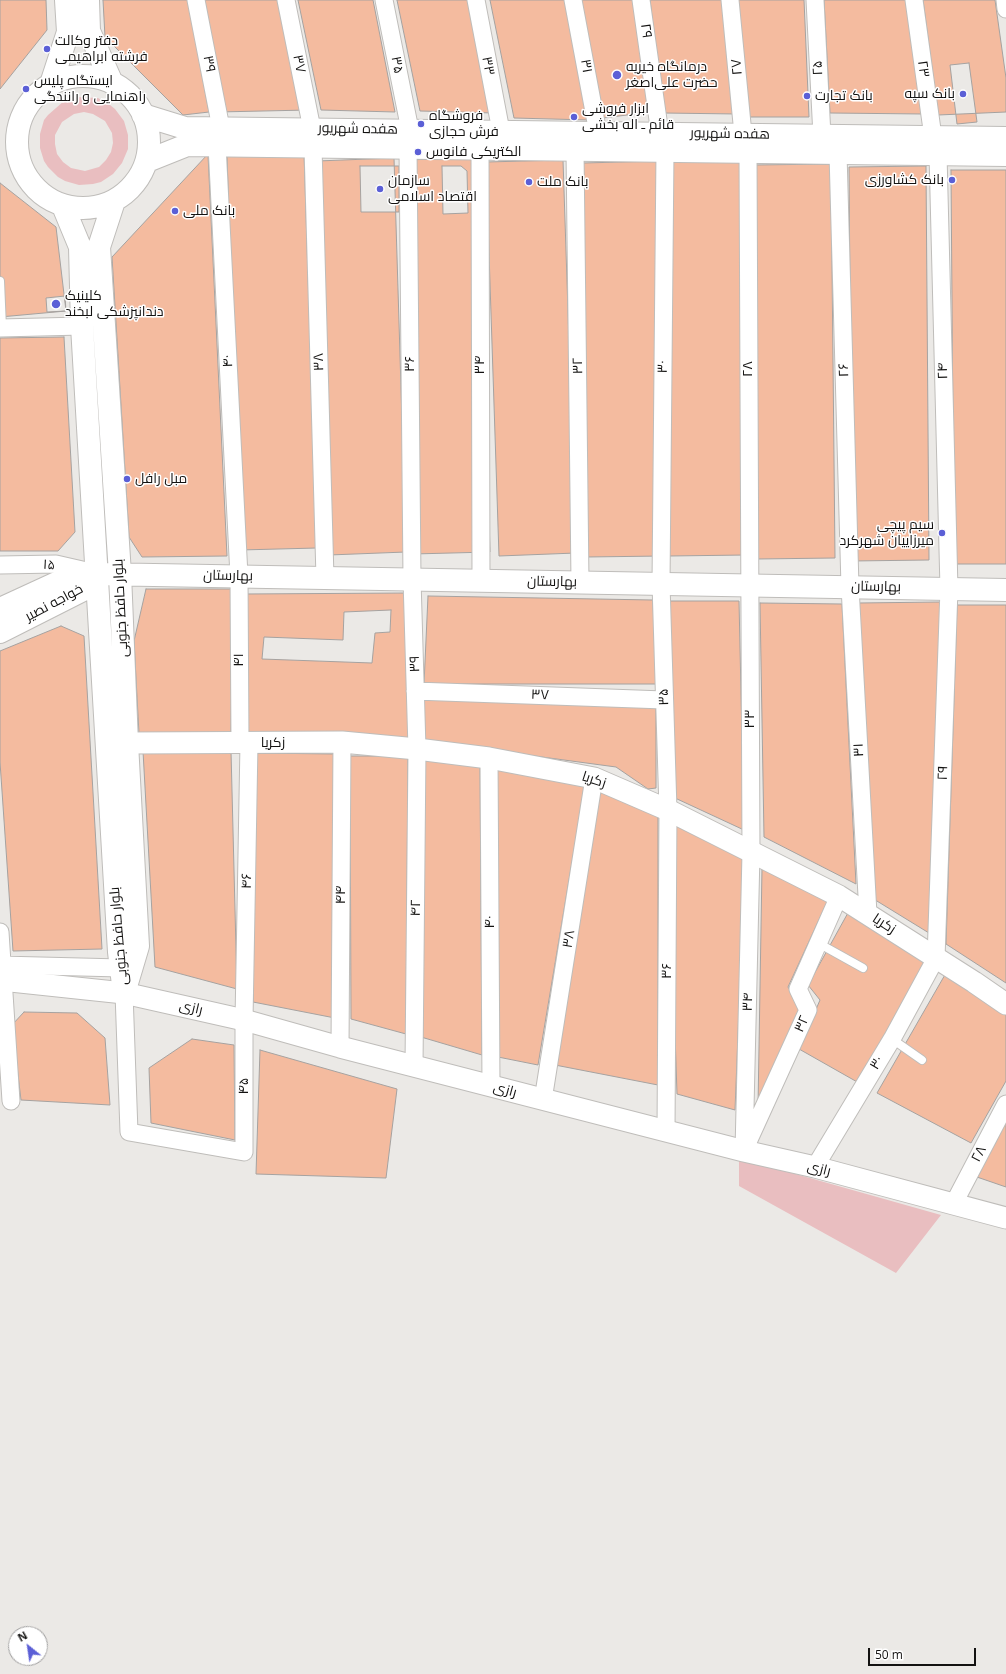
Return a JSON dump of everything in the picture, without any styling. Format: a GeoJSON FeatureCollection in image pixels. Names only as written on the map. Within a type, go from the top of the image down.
{"type":"FeatureCollection","features":[{"type":"Feature","properties":{"kind":"main road"},"geometry":{"type":"LineString","coordinates":[[51,84],[68,32],[66,0]]}},
{"type":"Feature","properties":{"kind":"main road"},"geometry":{"type":"LineString","coordinates":[[88,0],[89,30],[112,83]]}},
{"type":"Feature","properties":{"kind":"main road"},"geometry":{"type":"LineString","coordinates":[[82,76],[95,77],[112,83],[131,96],[143,114],[148,127],[149,141],[146,161],[140,177],[122,196],[106,205],[89,208],[72,208],[63,206],[43,196],[27,179],[8,136],[20,122],[26,109],[39,92],[51,84],[68,78],[82,76]]}},
{"type":"Feature","properties":{"kind":"main road","name":"هفده شهریور"},"geometry":{"type":"LineString","coordinates":[[143,114],[185,128],[219,137],[409,139],[500,132],[598,133],[662,142]]}},
{"type":"Feature","properties":{"kind":"main road","name":"هفده شهریور"},"geometry":{"type":"LineString","coordinates":[[745,143],[822,136],[935,146],[1006,155]]}},
{"type":"Feature","properties":{"kind":"main road","name":"هفده شهریور"},"geometry":{"type":"LineString","coordinates":[[146,161],[187,145],[219,137]]}},
{"type":"Feature","properties":{"kind":"main road","name":"هفده شهریور"},"geometry":{"type":"LineString","coordinates":[[409,139],[480,148],[575,150],[662,142],[745,143],[838,153],[935,146],[1006,138]]}},
{"type":"Feature","properties":{"kind":"main road","name":"بلوار حافظ جنوبی"},"geometry":{"type":"LineString","coordinates":[[114,201],[99,247],[120,574],[138,946],[124,993]]}},
{"type":"Feature","properties":{"kind":"main road","name":"بلوار حافظ جنوبی"},"geometry":{"type":"LineString","coordinates":[[63,206],[80,247],[82,326],[118,944],[124,993]]}},
{"type":"Feature","properties":{"kind":"main road","name":"بهارستان"},"geometry":{"type":"LineString","coordinates":[[97,574],[1006,590]]}},
{"type":"Feature","properties":{"kind":"main road","name":"خواجه نصیر"},"geometry":{"type":"LineString","coordinates":[[0,609],[64,589],[85,589],[97,574]]}},
{"type":"Feature","properties":{"kind":"main road","name":"خواجه نصیر"},"geometry":{"type":"LineString","coordinates":[[0,632],[64,589]]}},
{"type":"Feature","properties":{"kind":"street","name":"۳۹"},"geometry":{"type":"LineString","coordinates":[[196,0],[219,137]]}},
{"type":"Feature","properties":{"kind":"street","name":"۳۷"},"geometry":{"type":"LineString","coordinates":[[286,0],[313,138]]}},
{"type":"Feature","properties":{"kind":"street","name":"۳۵"},"geometry":{"type":"LineString","coordinates":[[384,0],[409,139]]}},
{"type":"Feature","properties":{"kind":"street","name":"۳۳"},"geometry":{"type":"LineString","coordinates":[[476,0],[500,132]]}},
{"type":"Feature","properties":{"kind":"street","name":"۳۱"},"geometry":{"type":"LineString","coordinates":[[573,0],[598,133]]}},
{"type":"Feature","properties":{"kind":"street","name":"۲۹"},"geometry":{"type":"LineString","coordinates":[[641,0],[662,142]]}},
{"type":"Feature","properties":{"kind":"street","name":"۲۷"},"geometry":{"type":"LineString","coordinates":[[730,0],[745,143]]}},
{"type":"Feature","properties":{"kind":"street","name":"۲۵"},"geometry":{"type":"LineString","coordinates":[[815,0],[822,136]]}},
{"type":"Feature","properties":{"kind":"street","name":"۲۳"},"geometry":{"type":"LineString","coordinates":[[914,0],[935,146]]}},
{"type":"Feature","properties":{"kind":"street"},"geometry":{"type":"LineString","coordinates":[[1005,0],[1006,9]]}},
{"type":"Feature","properties":{"kind":"street","name":"۴۰"},"geometry":{"type":"LineString","coordinates":[[219,137],[239,576]]}},
{"type":"Feature","properties":{"kind":"street","name":"۳۸"},"geometry":{"type":"LineString","coordinates":[[313,138],[325,578]]}},
{"type":"Feature","properties":{"kind":"street","name":"۳۶"},"geometry":{"type":"LineString","coordinates":[[409,139],[412,579]]}},
{"type":"Feature","properties":{"kind":"street","name":"۳۰"},"geometry":{"type":"LineString","coordinates":[[661,584],[662,142]]}},
{"type":"Feature","properties":{"kind":"street","name":"۲۸"},"geometry":{"type":"LineString","coordinates":[[745,143],[749,585]]}},
{"type":"Feature","properties":{"kind":"street","name":"۲۴"},"geometry":{"type":"LineString","coordinates":[[935,146],[949,589]]}},
{"type":"Feature","properties":{"kind":"street","name":"۳۴"},"geometry":{"type":"LineString","coordinates":[[480,148],[481,581]]}},
{"type":"Feature","properties":{"kind":"street","name":"۳۲"},"geometry":{"type":"LineString","coordinates":[[575,150],[580,582]]}},
{"type":"Feature","properties":{"kind":"street","name":"۲۶"},"geometry":{"type":"LineString","coordinates":[[838,153],[850,587]]}},
{"type":"Feature","properties":{"kind":"street"},"geometry":{"type":"LineString","coordinates":[[1,328],[82,326]]}},
{"type":"Feature","properties":{"kind":"street","name":"۱۵"},"geometry":{"type":"LineString","coordinates":[[0,565],[56,564],[97,574]]}},
{"type":"Feature","properties":{"kind":"street","name":"۴۱"},"geometry":{"type":"LineString","coordinates":[[239,576],[244,743]]}},
{"type":"Feature","properties":{"kind":"street","name":"۳۹"},"geometry":{"type":"LineString","coordinates":[[412,579],[417,749]]}},
{"type":"Feature","properties":{"kind":"street","name":"۳۵"},"geometry":{"type":"LineString","coordinates":[[661,584],[668,810]]}},
{"type":"Feature","properties":{"kind":"street","name":"۳۳"},"geometry":{"type":"LineString","coordinates":[[749,585],[751,852]]}},
{"type":"Feature","properties":{"kind":"street","name":"۳۱"},"geometry":{"type":"LineString","coordinates":[[850,587],[868,914]]}},
{"type":"Feature","properties":{"kind":"street","name":"۲۹"},"geometry":{"type":"LineString","coordinates":[[936,958],[949,589]]}},
{"type":"Feature","properties":{"kind":"street","name":"۳۷"},"geometry":{"type":"LineString","coordinates":[[416,691],[664,700]]}},
{"type":"Feature","properties":{"kind":"street","name":"زکریا"},"geometry":{"type":"LineString","coordinates":[[127,743],[342,742],[489,758],[594,778],[668,810],[839,896],[1006,1004]]}},
{"type":"Feature","properties":{"kind":"street","name":"۴۴"},"geometry":{"type":"LineString","coordinates":[[340,1047],[342,742]]}},
{"type":"Feature","properties":{"kind":"street","name":"۴۶"},"geometry":{"type":"LineString","coordinates":[[244,743],[244,1020]]}},
{"type":"Feature","properties":{"kind":"street","name":"۴۲"},"geometry":{"type":"LineString","coordinates":[[414,1066],[417,749]]}},
{"type":"Feature","properties":{"kind":"street","name":"۴۰"},"geometry":{"type":"LineString","coordinates":[[489,758],[491,1086]]}},
{"type":"Feature","properties":{"kind":"street","name":"۳۸"},"geometry":{"type":"LineString","coordinates":[[543,1100],[594,778]]}},
{"type":"Feature","properties":{"kind":"street","name":"۳۶"},"geometry":{"type":"LineString","coordinates":[[666,1131],[668,810]]}},
{"type":"Feature","properties":{"kind":"street","name":"۳۴"},"geometry":{"type":"LineString","coordinates":[[744,1151],[751,852]]}},
{"type":"Feature","properties":{"kind":"street","name":"۳۲"},"geometry":{"type":"LineString","coordinates":[[744,1151],[808,1010],[798,989],[839,896]]}},
{"type":"Feature","properties":{"kind":"street"},"geometry":{"type":"LineString","coordinates":[[0,932],[1,973],[11,1101]]}},
{"type":"Feature","properties":{"kind":"street","name":"۳۰"},"geometry":{"type":"LineString","coordinates":[[815,1167],[892,1039],[936,958]]}},
{"type":"Feature","properties":{"kind":"street"},"geometry":{"type":"LineString","coordinates":[[1,973],[122,968]]}},
{"type":"Feature","properties":{"kind":"street","name":"رازی"},"geometry":{"type":"LineString","coordinates":[[1,973],[124,993],[244,1020],[340,1047],[543,1100],[744,1151],[815,1167],[1006,1218]]}},
{"type":"Feature","properties":{"kind":"street","name":"۴۵"},"geometry":{"type":"LineString","coordinates":[[124,993],[129,1132],[244,1152],[244,1020]]}},
{"type":"Feature","properties":{"kind":"street","name":"۲۸"},"geometry":{"type":"LineString","coordinates":[[953,1205],[1006,1104]]}},
{"type":"Feature","properties":{"kind":"lane"},"geometry":{"type":"LineString","coordinates":[[0,281],[1,328]]}},
{"type":"Feature","properties":{"kind":"lane"},"geometry":{"type":"LineString","coordinates":[[818,943],[863,968]]}},
{"type":"Feature","properties":{"kind":"lane"},"geometry":{"type":"LineString","coordinates":[[892,1039],[922,1060]]}},
{"type":"Feature","properties":{"kind":"shaded area"},"geometry":{"type":"Polygon","coordinates":[[[77,97],[98,98],[115,109],[124,121],[128,135],[128,149],[122,163],[113,174],[101,182],[79,185],[65,181],[58,177],[44,161],[40,148],[40,134],[44,120],[64,101],[77,97]],[[84,112],[74,114],[62,122],[55,135],[57,154],[63,162],[71,168],[85,171],[99,167],[111,152],[113,143],[112,133],[105,121],[93,114],[84,112]]]}},
{"type":"Feature","properties":{"kind":"shaded area"},"geometry":{"type":"Polygon","coordinates":[[[739,1158],[941,1215],[896,1273],[739,1186],[739,1158]]]}},
{"type":"Feature","properties":{"kind":"building"},"geometry":{"type":"Polygon","coordinates":[[[0,0],[46,0],[47,30],[0,89],[0,0]]]}},
{"type":"Feature","properties":{"kind":"building"},"geometry":{"type":"Polygon","coordinates":[[[103,0],[188,0],[209,112],[183,115],[105,37],[103,0]]]}},
{"type":"Feature","properties":{"kind":"building"},"geometry":{"type":"Polygon","coordinates":[[[199,0],[284,0],[308,110],[218,112],[199,0]]]}},
{"type":"Feature","properties":{"kind":"building"},"geometry":{"type":"Polygon","coordinates":[[[298,0],[373,0],[395,112],[321,110],[298,0]]]}},
{"type":"Feature","properties":{"kind":"building"},"geometry":{"type":"Polygon","coordinates":[[[397,0],[472,0],[494,113],[420,111],[397,0]]]}},
{"type":"Feature","properties":{"kind":"building"},"geometry":{"type":"Polygon","coordinates":[[[490,0],[565,0],[589,120],[514,118],[490,0]]]}},
{"type":"Feature","properties":{"kind":"building"},"geometry":{"type":"Polygon","coordinates":[[[579,0],[635,0],[651,112],[603,118],[579,0]]]}},
{"type":"Feature","properties":{"kind":"building"},"geometry":{"type":"Polygon","coordinates":[[[650,0],[724,0],[737,114],[663,113],[650,0]]]}},
{"type":"Feature","properties":{"kind":"building"},"geometry":{"type":"Polygon","coordinates":[[[737,0],[804,0],[809,117],[749,117],[737,0]]]}},
{"type":"Feature","properties":{"kind":"building"},"geometry":{"type":"Polygon","coordinates":[[[824,0],[907,0],[923,114],[830,113],[824,0]]]}},
{"type":"Feature","properties":{"kind":"building"},"geometry":{"type":"Polygon","coordinates":[[[923,0],[995,0],[1006,78],[1006,112],[938,115],[923,0]]]}},
{"type":"Feature","properties":{"kind":"building","name":"بانک سپه"},"geometry":{"type":"Polygon","coordinates":[[[969,63],[977,122],[957,124],[950,65],[969,63]]]}},
{"type":"Feature","properties":{"kind":"building"},"geometry":{"type":"Polygon","coordinates":[[[304,153],[317,548],[240,550],[227,156],[304,153]]]}},
{"type":"Feature","properties":{"kind":"building"},"geometry":{"type":"Polygon","coordinates":[[[208,154],[227,556],[142,557],[129,537],[112,257],[208,154]]]}},
{"type":"Feature","properties":{"kind":"building"},"geometry":{"type":"Polygon","coordinates":[[[394,158],[406,552],[329,555],[317,161],[394,158]]]}},
{"type":"Feature","properties":{"kind":"building"},"geometry":{"type":"Polygon","coordinates":[[[478,158],[490,552],[413,554],[401,160],[478,158]]]}},
{"type":"Feature","properties":{"kind":"building"},"geometry":{"type":"Polygon","coordinates":[[[563,160],[576,553],[499,556],[486,162],[563,160]]]}},
{"type":"Feature","properties":{"kind":"building"},"geometry":{"type":"Polygon","coordinates":[[[742,160],[746,555],[669,556],[665,162],[742,160]]]}},
{"type":"Feature","properties":{"kind":"building"},"geometry":{"type":"Polygon","coordinates":[[[660,161],[663,556],[586,557],[583,163],[660,161]]]}},
{"type":"Feature","properties":{"kind":"building"},"geometry":{"type":"Polygon","coordinates":[[[831,164],[835,558],[757,559],[754,165],[831,164]]]}},
{"type":"Feature","properties":{"kind":"building","name":"سازمان اقتصاد اسلامی"},"geometry":{"type":"Polygon","coordinates":[[[360,166],[399,166],[399,212],[361,212],[360,166]]]}},
{"type":"Feature","properties":{"kind":"building"},"geometry":{"type":"Polygon","coordinates":[[[442,166],[461,166],[467,171],[468,213],[443,214],[442,166]]]}},
{"type":"Feature","properties":{"kind":"building"},"geometry":{"type":"Polygon","coordinates":[[[926,166],[929,560],[852,561],[849,167],[926,166]]]}},
{"type":"Feature","properties":{"kind":"building"},"geometry":{"type":"Polygon","coordinates":[[[951,170],[1006,170],[1006,564],[954,564],[951,170]]]}},
{"type":"Feature","properties":{"kind":"building"},"geometry":{"type":"Polygon","coordinates":[[[0,183],[56,227],[66,311],[0,317],[0,183]]]}},
{"type":"Feature","properties":{"kind":"building","name":"کلینیک دندانپزشکی لبخند"},"geometry":{"type":"Polygon","coordinates":[[[65,296],[66,311],[47,312],[46,298],[65,296]]]}},
{"type":"Feature","properties":{"kind":"building"},"geometry":{"type":"Polygon","coordinates":[[[64,337],[75,532],[58,551],[0,551],[0,338],[64,337]]]}},
{"type":"Feature","properties":{"kind":"building"},"geometry":{"type":"Polygon","coordinates":[[[146,589],[233,589],[231,735],[139,734],[134,641],[146,589]]]}},
{"type":"Feature","properties":{"kind":"building"},"geometry":{"type":"Polygon","coordinates":[[[408,593],[410,739],[245,734],[244,594],[408,593]]]}},
{"type":"Feature","properties":{"kind":"building"},"geometry":{"type":"Polygon","coordinates":[[[428,596],[653,600],[656,684],[424,684],[428,596]]]}},
{"type":"Feature","properties":{"kind":"building"},"geometry":{"type":"Polygon","coordinates":[[[668,601],[739,601],[744,830],[675,798],[668,601]]]}},
{"type":"Feature","properties":{"kind":"building"},"geometry":{"type":"Polygon","coordinates":[[[941,602],[929,933],[872,898],[858,603],[941,602]]]}},
{"type":"Feature","properties":{"kind":"building"},"geometry":{"type":"Polygon","coordinates":[[[760,603],[842,604],[856,884],[764,837],[760,603]]]}},
{"type":"Feature","properties":{"kind":"building"},"geometry":{"type":"Polygon","coordinates":[[[957,605],[1006,605],[1006,983],[946,944],[957,605]]]}},
{"type":"Feature","properties":{"kind":"building"},"geometry":{"type":"Polygon","coordinates":[[[391,610],[390,632],[375,633],[372,663],[262,659],[264,637],[343,640],[344,612],[391,610]]]}},
{"type":"Feature","properties":{"kind":"building"},"geometry":{"type":"Polygon","coordinates":[[[61,626],[84,636],[102,949],[13,951],[0,762],[0,651],[61,626]]]}},
{"type":"Feature","properties":{"kind":"building"},"geometry":{"type":"Polygon","coordinates":[[[422,699],[656,705],[656,788],[648,789],[616,767],[423,741],[422,699]]]}},
{"type":"Feature","properties":{"kind":"building"},"geometry":{"type":"Polygon","coordinates":[[[143,751],[231,751],[237,989],[155,967],[143,751]]]}},
{"type":"Feature","properties":{"kind":"building"},"geometry":{"type":"Polygon","coordinates":[[[256,753],[335,754],[335,1018],[253,1002],[256,753]]]}},
{"type":"Feature","properties":{"kind":"building"},"geometry":{"type":"Polygon","coordinates":[[[350,756],[408,756],[406,1034],[351,1019],[350,756]]]}},
{"type":"Feature","properties":{"kind":"building"},"geometry":{"type":"Polygon","coordinates":[[[424,758],[480,766],[482,1055],[421,1037],[424,758]]]}},
{"type":"Feature","properties":{"kind":"building"},"geometry":{"type":"Polygon","coordinates":[[[496,769],[585,785],[538,1065],[498,1057],[496,769]]]}},
{"type":"Feature","properties":{"kind":"building"},"geometry":{"type":"Polygon","coordinates":[[[598,791],[658,813],[658,1085],[555,1065],[598,791]]]}},
{"type":"Feature","properties":{"kind":"building"},"geometry":{"type":"Polygon","coordinates":[[[668,822],[745,860],[735,1110],[677,1094],[668,822]]]}},
{"type":"Feature","properties":{"kind":"building"},"geometry":{"type":"Polygon","coordinates":[[[762,868],[829,898],[788,987],[801,1009],[758,1107],[762,868]]]}},
{"type":"Feature","properties":{"kind":"building"},"geometry":{"type":"Polygon","coordinates":[[[849,911],[926,964],[859,1083],[799,1049],[820,1000],[808,985],[849,911]]]}},
{"type":"Feature","properties":{"kind":"building"},"geometry":{"type":"Polygon","coordinates":[[[946,973],[1006,1015],[1006,1081],[971,1143],[877,1093],[946,973]]]}},
{"type":"Feature","properties":{"kind":"building"},"geometry":{"type":"Polygon","coordinates":[[[24,1012],[77,1013],[105,1038],[110,1105],[21,1100],[12,1025],[24,1012]]]}},
{"type":"Feature","properties":{"kind":"building"},"geometry":{"type":"Polygon","coordinates":[[[192,1039],[234,1045],[235,1140],[151,1123],[149,1068],[192,1039]]]}},
{"type":"Feature","properties":{"kind":"building"},"geometry":{"type":"Polygon","coordinates":[[[260,1050],[397,1089],[386,1178],[256,1174],[260,1050]]]}},
{"type":"Feature","properties":{"kind":"building"},"geometry":{"type":"Polygon","coordinates":[[[1006,1119],[1006,1187],[974,1176],[1006,1119]]]}},
{"type":"Feature","properties":{"kind":"place","name":"دفتر وکالت فرشته ابراهیمی"},"geometry":{"type":"Point","coordinates":[47,49]}},
{"type":"Feature","properties":{"kind":"place","name":"درمانگاه خیریه حضرت علی‌اصغر"},"geometry":{"type":"Point","coordinates":[617,75]}},
{"type":"Feature","properties":{"kind":"place","name":"ایستگاه پلیس راهنمایی و رانندگی"},"geometry":{"type":"Point","coordinates":[26,89]}},
{"type":"Feature","properties":{"kind":"place","name":"بانک سپه"},"geometry":{"type":"Point","coordinates":[963,94]}},
{"type":"Feature","properties":{"kind":"place","name":"بانک تجارت"},"geometry":{"type":"Point","coordinates":[807,96]}},
{"type":"Feature","properties":{"kind":"place","name":"ابزار فروشی قائم ـ اله بخشی"},"geometry":{"type":"Point","coordinates":[574,117]}},
{"type":"Feature","properties":{"kind":"place","name":"فروشگاه فرش حجازی"},"geometry":{"type":"Point","coordinates":[421,124]}},
{"type":"Feature","properties":{"kind":"place","name":"الکتریکی فانوس"},"geometry":{"type":"Point","coordinates":[418,152]}},
{"type":"Feature","properties":{"kind":"place","name":"بانک کشاورزی"},"geometry":{"type":"Point","coordinates":[952,180]}},
{"type":"Feature","properties":{"kind":"place","name":"بانک ملت"},"geometry":{"type":"Point","coordinates":[529,182]}},
{"type":"Feature","properties":{"kind":"place","name":"سازمان اقتصاد اسلامی"},"geometry":{"type":"Point","coordinates":[380,189]}},
{"type":"Feature","properties":{"kind":"place","name":"بانک ملی"},"geometry":{"type":"Point","coordinates":[175,211]}},
{"type":"Feature","properties":{"kind":"place","name":"کلینیک دندانپزشکی لبخند"},"geometry":{"type":"Point","coordinates":[56,304]}},
{"type":"Feature","properties":{"kind":"place","name":"مبل رافل"},"geometry":{"type":"Point","coordinates":[127,479]}},
{"type":"Feature","properties":{"kind":"place","name":"سیم پیچی میرزاییان شهرکرد"},"geometry":{"type":"Point","coordinates":[942,533]}}]}
